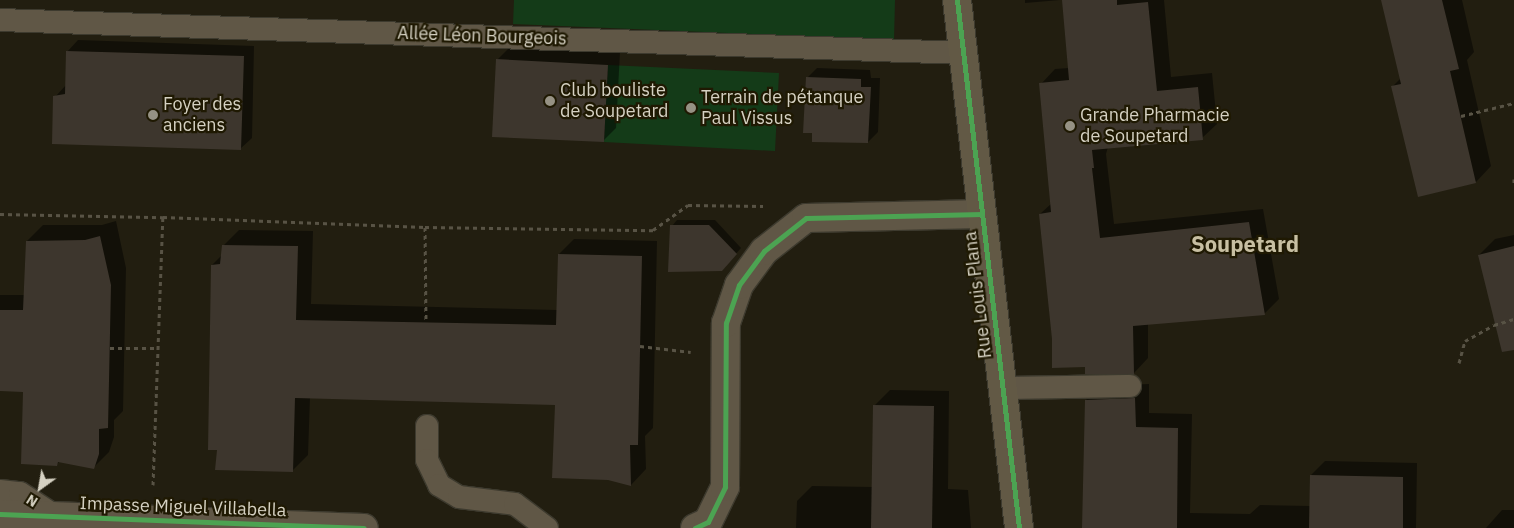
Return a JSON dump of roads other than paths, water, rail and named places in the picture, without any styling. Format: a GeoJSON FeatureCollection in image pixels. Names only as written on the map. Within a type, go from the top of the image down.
{"type":"FeatureCollection","features":[{"type":"Feature","properties":{"kind":"street","name":"Rue Louis Plana"},"geometry":{"type":"LineString","coordinates":[[957,0],[1019,528]]}},
{"type":"Feature","properties":{"kind":"street"},"geometry":{"type":"LineString","coordinates":[[694,528],[708,522],[725,488],[726,323],[739,285],[764,251],[806,218],[982,214]]}},
{"type":"Feature","properties":{"kind":"street","name":"Impasse Miguel Villabella"},"geometry":{"type":"LineString","coordinates":[[0,514],[364,528]]}},
{"type":"Feature","properties":{"kind":"lane","name":"Allée Léon Bourgeois"},"geometry":{"type":"LineString","coordinates":[[0,20],[963,53]]}},
{"type":"Feature","properties":{"kind":"lane"},"geometry":{"type":"LineString","coordinates":[[1003,388],[1130,386]]}},
{"type":"Feature","properties":{"kind":"lane"},"geometry":{"type":"LineString","coordinates":[[427,426],[427,460],[440,484],[459,497],[515,504],[547,528]]}},
{"type":"Feature","properties":{"kind":"lane"},"geometry":{"type":"LineString","coordinates":[[0,491],[20,493],[55,516]]}},
{"type":"Feature","properties":{"kind":"place","name":"Club bouliste de Soupetard"},"geometry":{"type":"Point","coordinates":[550,101]}},
{"type":"Feature","properties":{"kind":"place","name":"Terrain de pétanque Paul Vissus"},"geometry":{"type":"Point","coordinates":[691,108]}},
{"type":"Feature","properties":{"kind":"place","name":"Foyer des anciens"},"geometry":{"type":"Point","coordinates":[153,115]}},
{"type":"Feature","properties":{"kind":"place","name":"Grande Pharmacie de Soupetard"},"geometry":{"type":"Point","coordinates":[1070,126]}},
{"type":"Feature","properties":{"kind":"district","name":"Soupetard"},"geometry":{"type":"Point","coordinates":[1245,244]}}]}
